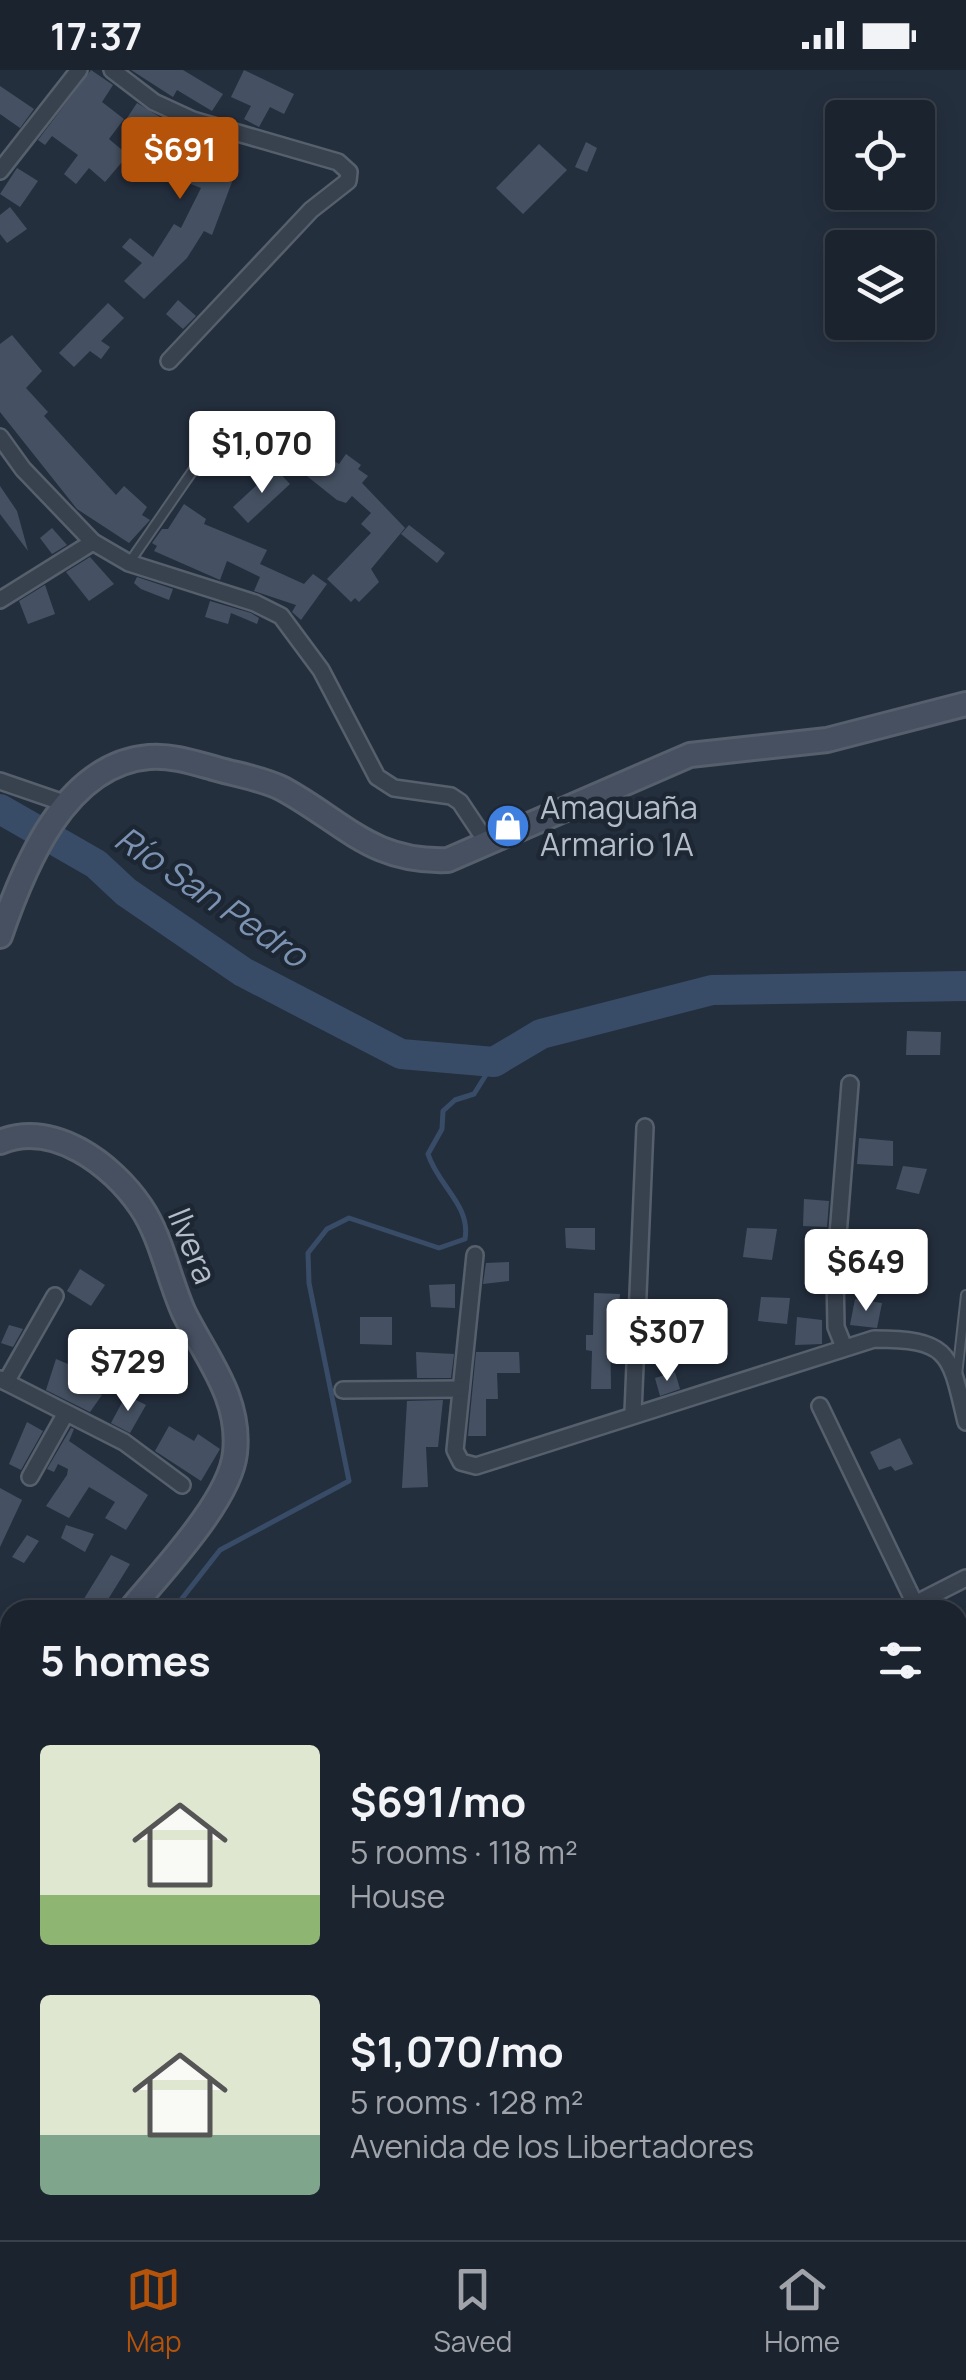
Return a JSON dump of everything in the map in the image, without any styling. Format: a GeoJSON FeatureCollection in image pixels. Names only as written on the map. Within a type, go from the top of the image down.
{"type":"FeatureCollection","features":[{"type":"Feature","properties":{"kind":"street"},"geometry":{"type":"LineString","coordinates":[[0,171],[5,153],[79,70]]}},
{"type":"Feature","properties":{"kind":"street"},"geometry":{"type":"LineString","coordinates":[[112,70],[176,113],[338,162],[349,172],[348,181],[311,210],[170,361]]}},
{"type":"Feature","properties":{"kind":"street"},"geometry":{"type":"LineString","coordinates":[[0,437],[93,542],[129,564],[255,603],[281,616],[320,670],[377,777],[394,788],[451,796],[460,802],[486,840]]}},
{"type":"Feature","properties":{"kind":"street"},"geometry":{"type":"LineString","coordinates":[[0,600],[93,542]]}},
{"type":"Feature","properties":{"kind":"street"},"geometry":{"type":"LineString","coordinates":[[0,936],[22,876],[61,811],[102,771],[126,761],[182,759],[280,787],[365,842],[412,861],[448,860],[486,840],[690,755],[827,740],[966,704]]}},
{"type":"Feature","properties":{"kind":"street"},"geometry":{"type":"LineString","coordinates":[[0,780],[61,811]]}},
{"type":"Feature","properties":{"kind":"street"},"geometry":{"type":"LineString","coordinates":[[844,1346],[836,1327],[834,1272],[850,1084]]}},
{"type":"Feature","properties":{"kind":"street"},"geometry":{"type":"LineString","coordinates":[[633,1413],[644,1127]]}},
{"type":"Feature","properties":{"kind":"street","name":"Ilvera"},"geometry":{"type":"LineString","coordinates":[[0,1142],[41,1135],[71,1146],[111,1173],[143,1209],[180,1303],[226,1388],[235,1420],[230,1477],[138,1600]]}},
{"type":"Feature","properties":{"kind":"street"},"geometry":{"type":"LineString","coordinates":[[474,1255],[456,1450],[461,1462],[476,1466],[874,1338],[918,1338],[943,1354],[957,1375],[966,1422]]}},
{"type":"Feature","properties":{"kind":"street"},"geometry":{"type":"LineString","coordinates":[[55,1296],[3,1380],[124,1442],[182,1484]]}},
{"type":"Feature","properties":{"kind":"street"},"geometry":{"type":"LineString","coordinates":[[343,1390],[460,1389]]}},
{"type":"Feature","properties":{"kind":"street"},"geometry":{"type":"LineString","coordinates":[[820,1406],[914,1600]]}},
{"type":"Feature","properties":{"kind":"street"},"geometry":{"type":"LineString","coordinates":[[30,1477],[66,1412]]}},
{"type":"Feature","properties":{"kind":"street"},"geometry":{"type":"LineString","coordinates":[[929,1600],[966,1578]]}},
{"type":"Feature","properties":{"kind":"lane"},"geometry":{"type":"LineString","coordinates":[[129,564],[205,453]]}},
{"type":"Feature","properties":{"kind":"lane"},"geometry":{"type":"LineString","coordinates":[[957,1375],[966,1295]]}},
{"type":"Feature","properties":{"kind":"building"},"geometry":{"type":"Polygon","coordinates":[[[91,70],[113,85],[102,102],[124,119],[109,139],[128,155],[105,182],[89,168],[76,184],[64,174],[78,155],[52,136],[45,145],[38,140],[91,70]]]}},
{"type":"Feature","properties":{"kind":"building"},"geometry":{"type":"Polygon","coordinates":[[[131,70],[183,70],[223,94],[212,111],[177,90],[173,97],[131,70]]]}},
{"type":"Feature","properties":{"kind":"building"},"geometry":{"type":"Polygon","coordinates":[[[244,70],[294,94],[284,114],[270,107],[259,127],[244,119],[251,106],[231,97],[244,70]]]}},
{"type":"Feature","properties":{"kind":"building"},"geometry":{"type":"Polygon","coordinates":[[[0,86],[34,109],[20,128],[0,114],[0,86]]]}},
{"type":"Feature","properties":{"kind":"building"},"geometry":{"type":"Polygon","coordinates":[[[137,103],[193,137],[190,144],[233,161],[229,172],[235,174],[212,235],[204,231],[187,258],[144,299],[124,281],[142,263],[122,247],[130,238],[153,257],[174,224],[181,228],[201,188],[188,183],[194,167],[158,145],[127,118],[137,103]]]}},
{"type":"Feature","properties":{"kind":"building"},"geometry":{"type":"Polygon","coordinates":[[[586,142],[597,148],[587,172],[575,167],[586,142]]]}},
{"type":"Feature","properties":{"kind":"building"},"geometry":{"type":"Polygon","coordinates":[[[539,144],[567,170],[523,214],[496,188],[539,144]]]}},
{"type":"Feature","properties":{"kind":"building"},"geometry":{"type":"Polygon","coordinates":[[[17,168],[38,181],[20,207],[0,194],[17,168]]]}},
{"type":"Feature","properties":{"kind":"building"},"geometry":{"type":"Polygon","coordinates":[[[10,207],[27,229],[7,243],[0,234],[0,215],[10,207]]]}},
{"type":"Feature","properties":{"kind":"building"},"geometry":{"type":"Polygon","coordinates":[[[178,300],[196,316],[183,329],[166,314],[178,300]]]}},
{"type":"Feature","properties":{"kind":"building"},"geometry":{"type":"Polygon","coordinates":[[[108,303],[124,318],[101,341],[110,347],[101,359],[90,351],[74,367],[59,353],[108,303]]]}},
{"type":"Feature","properties":{"kind":"building"},"geometry":{"type":"Polygon","coordinates":[[[12,335],[42,371],[26,388],[48,412],[44,416],[116,495],[124,486],[147,507],[142,515],[150,520],[129,543],[77,509],[0,412],[0,344],[12,335]]]}},
{"type":"Feature","properties":{"kind":"building"},"geometry":{"type":"Polygon","coordinates":[[[312,447],[339,464],[346,454],[361,465],[358,469],[368,476],[362,483],[405,528],[371,569],[379,582],[359,602],[355,598],[351,602],[327,579],[371,533],[361,524],[371,513],[352,496],[346,503],[337,500],[298,469],[312,447]]]}},
{"type":"Feature","properties":{"kind":"building"},"geometry":{"type":"Polygon","coordinates":[[[275,468],[290,484],[248,523],[233,507],[275,468]]]}},
{"type":"Feature","properties":{"kind":"building"},"geometry":{"type":"Polygon","coordinates":[[[0,486],[17,511],[28,551],[0,514],[0,486]]]}},
{"type":"Feature","properties":{"kind":"building"},"geometry":{"type":"Polygon","coordinates":[[[184,504],[206,519],[204,524],[267,550],[260,564],[304,584],[313,574],[327,584],[301,620],[292,612],[296,605],[254,591],[260,577],[227,561],[220,580],[154,551],[157,546],[152,543],[162,529],[168,529],[184,504]]]}},
{"type":"Feature","properties":{"kind":"building"},"geometry":{"type":"Polygon","coordinates":[[[409,525],[445,553],[437,563],[401,534],[409,525]]]}},
{"type":"Feature","properties":{"kind":"building"},"geometry":{"type":"Polygon","coordinates":[[[52,528],[67,545],[52,554],[40,538],[52,528]]]}},
{"type":"Feature","properties":{"kind":"building"},"geometry":{"type":"Polygon","coordinates":[[[90,557],[114,584],[89,601],[66,572],[90,557]]]}},
{"type":"Feature","properties":{"kind":"building"},"geometry":{"type":"Polygon","coordinates":[[[137,577],[173,589],[169,600],[141,589],[134,583],[137,577]]]}},
{"type":"Feature","properties":{"kind":"building"},"geometry":{"type":"Polygon","coordinates":[[[45,585],[55,614],[28,624],[19,601],[45,585]]]}},
{"type":"Feature","properties":{"kind":"building"},"geometry":{"type":"Polygon","coordinates":[[[210,601],[251,613],[259,618],[257,624],[231,613],[228,624],[205,617],[210,601]]]}},
{"type":"Feature","properties":{"kind":"building"},"geometry":{"type":"Polygon","coordinates":[[[907,1031],[941,1032],[940,1055],[906,1055],[907,1031]]]}},
{"type":"Feature","properties":{"kind":"building"},"geometry":{"type":"Polygon","coordinates":[[[859,1138],[893,1141],[893,1166],[857,1164],[859,1138]]]}},
{"type":"Feature","properties":{"kind":"building"},"geometry":{"type":"Polygon","coordinates":[[[903,1166],[927,1169],[919,1194],[896,1189],[903,1166]]]}},
{"type":"Feature","properties":{"kind":"building"},"geometry":{"type":"Polygon","coordinates":[[[804,1199],[829,1201],[827,1227],[803,1226],[804,1199]]]}},
{"type":"Feature","properties":{"kind":"building"},"geometry":{"type":"Polygon","coordinates":[[[565,1228],[595,1228],[595,1250],[566,1248],[565,1228]]]}},
{"type":"Feature","properties":{"kind":"building"},"geometry":{"type":"Polygon","coordinates":[[[747,1228],[777,1229],[772,1260],[743,1257],[747,1228]]]}},
{"type":"Feature","properties":{"kind":"building"},"geometry":{"type":"Polygon","coordinates":[[[509,1262],[509,1281],[483,1284],[486,1263],[509,1262]]]}},
{"type":"Feature","properties":{"kind":"building"},"geometry":{"type":"Polygon","coordinates":[[[80,1269],[105,1285],[91,1306],[67,1291],[80,1269]]]}},
{"type":"Feature","properties":{"kind":"building"},"geometry":{"type":"Polygon","coordinates":[[[455,1284],[455,1308],[431,1307],[429,1285],[455,1284]]]}},
{"type":"Feature","properties":{"kind":"building"},"geometry":{"type":"Polygon","coordinates":[[[594,1293],[620,1294],[618,1317],[610,1317],[611,1389],[591,1389],[592,1351],[586,1350],[586,1335],[593,1335],[594,1293]]]}},
{"type":"Feature","properties":{"kind":"building"},"geometry":{"type":"Polygon","coordinates":[[[761,1297],[790,1298],[787,1324],[758,1321],[761,1297]]]}},
{"type":"Feature","properties":{"kind":"building"},"geometry":{"type":"Polygon","coordinates":[[[855,1299],[882,1303],[877,1328],[850,1325],[855,1299]]]}},
{"type":"Feature","properties":{"kind":"building"},"geometry":{"type":"Polygon","coordinates":[[[360,1317],[392,1317],[392,1345],[360,1344],[360,1317]]]}},
{"type":"Feature","properties":{"kind":"building"},"geometry":{"type":"Polygon","coordinates":[[[797,1317],[822,1320],[822,1344],[795,1345],[797,1317]]]}},
{"type":"Feature","properties":{"kind":"building"},"geometry":{"type":"Polygon","coordinates":[[[9,1325],[23,1329],[13,1347],[1,1343],[9,1325]]]}},
{"type":"Feature","properties":{"kind":"building"},"geometry":{"type":"Polygon","coordinates":[[[416,1352],[454,1354],[451,1378],[417,1378],[416,1352]]]}},
{"type":"Feature","properties":{"kind":"building"},"geometry":{"type":"Polygon","coordinates":[[[476,1352],[519,1352],[520,1373],[497,1373],[498,1399],[486,1399],[486,1436],[468,1436],[476,1352]]]}},
{"type":"Feature","properties":{"kind":"building"},"geometry":{"type":"Polygon","coordinates":[[[56,1359],[73,1366],[68,1380],[102,1395],[90,1412],[46,1390],[56,1359]]]}},
{"type":"Feature","properties":{"kind":"building"},"geometry":{"type":"Polygon","coordinates":[[[675,1372],[680,1389],[660,1396],[655,1378],[675,1372]]]}},
{"type":"Feature","properties":{"kind":"building"},"geometry":{"type":"Polygon","coordinates":[[[126,1395],[146,1405],[130,1433],[111,1423],[126,1395]]]}},
{"type":"Feature","properties":{"kind":"building"},"geometry":{"type":"Polygon","coordinates":[[[443,1400],[438,1447],[426,1447],[428,1487],[402,1488],[407,1401],[443,1400]]]}},
{"type":"Feature","properties":{"kind":"building"},"geometry":{"type":"Polygon","coordinates":[[[27,1422],[43,1431],[21,1470],[9,1464],[27,1422]]]}},
{"type":"Feature","properties":{"kind":"building"},"geometry":{"type":"Polygon","coordinates":[[[169,1426],[194,1441],[198,1434],[220,1449],[201,1481],[155,1451],[169,1426]]]}},
{"type":"Feature","properties":{"kind":"building"},"geometry":{"type":"Polygon","coordinates":[[[71,1428],[74,1429],[69,1441],[148,1495],[126,1530],[105,1518],[115,1502],[89,1487],[69,1518],[46,1506],[67,1475],[68,1469],[58,1464],[54,1472],[47,1469],[71,1428]]]}},
{"type":"Feature","properties":{"kind":"building"},"geometry":{"type":"Polygon","coordinates":[[[900,1438],[913,1464],[895,1471],[891,1466],[879,1470],[870,1452],[900,1438]]]}},
{"type":"Feature","properties":{"kind":"building"},"geometry":{"type":"Polygon","coordinates":[[[0,1488],[22,1500],[0,1547],[0,1488]]]}},
{"type":"Feature","properties":{"kind":"building"},"geometry":{"type":"Polygon","coordinates":[[[66,1525],[94,1534],[85,1552],[61,1538],[66,1525]]]}},
{"type":"Feature","properties":{"kind":"building"},"geometry":{"type":"Polygon","coordinates":[[[27,1535],[39,1541],[24,1563],[12,1557],[27,1535]]]}},
{"type":"Feature","properties":{"kind":"building"},"geometry":{"type":"Polygon","coordinates":[[[111,1555],[130,1564],[108,1600],[83,1600],[111,1555]]]}},
{"type":"Feature","properties":{"kind":"waterway","name":"Río San Pedro"},"geometry":{"type":"LineString","coordinates":[[0,809],[96,864],[126,892],[243,972],[401,1054],[494,1062],[541,1034],[712,990],[966,986]]}},
{"type":"Feature","properties":{"kind":"waterway"},"geometry":{"type":"LineString","coordinates":[[181,1600],[220,1550],[349,1481],[309,1283],[308,1253],[327,1229],[349,1218],[439,1248],[465,1239],[466,1227],[459,1206],[428,1154],[442,1129],[443,1111],[455,1100],[474,1094],[494,1062]]}},
{"type":"Feature","properties":{"kind":"place","name":"Amaguaña Armario 1A"},"geometry":{"type":"Point","coordinates":[508,826]}}]}
